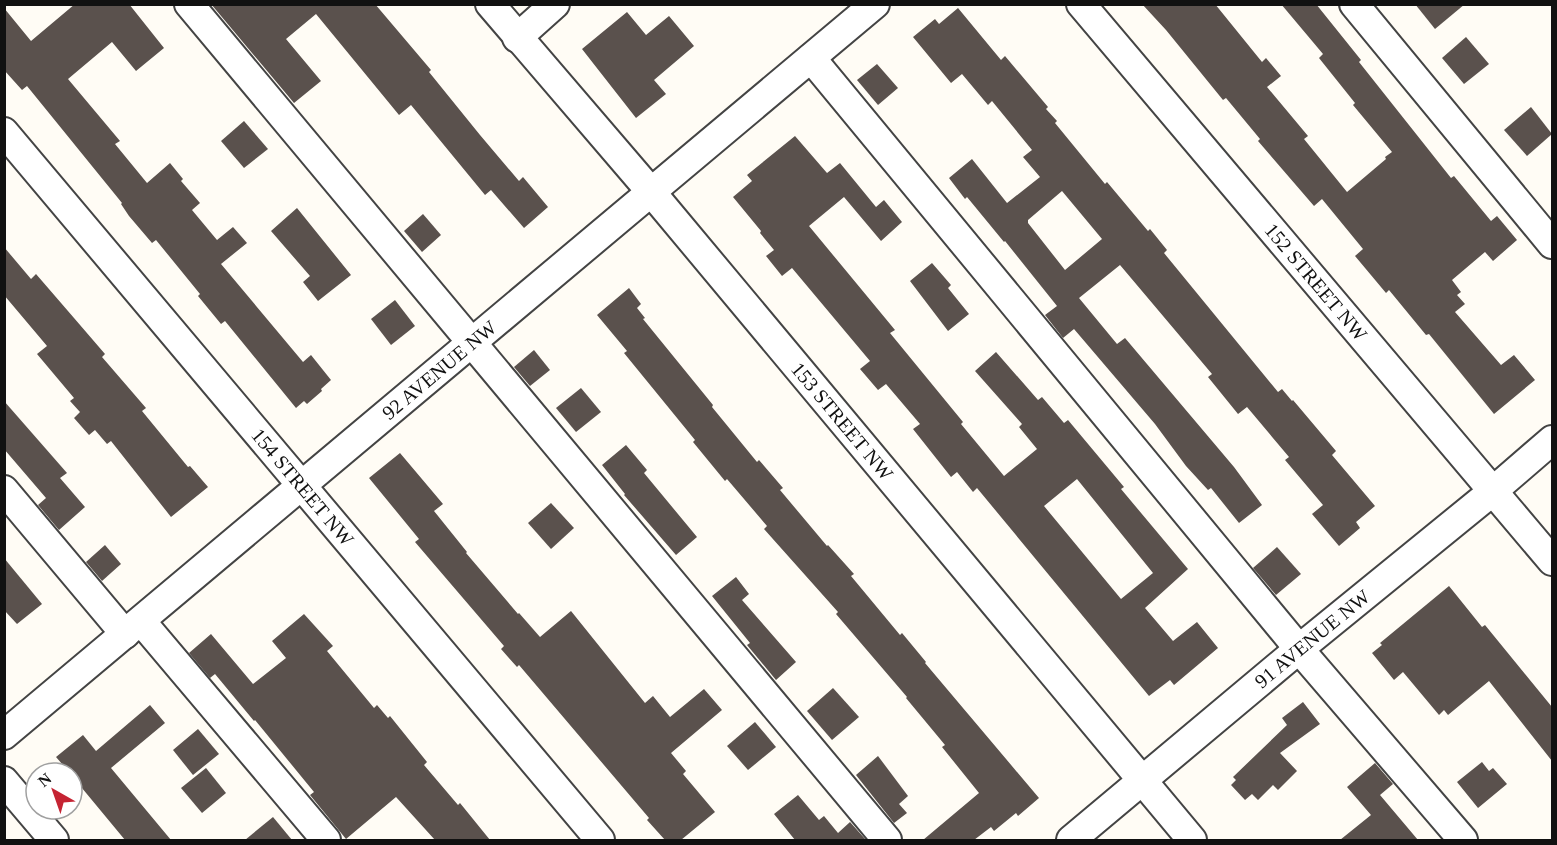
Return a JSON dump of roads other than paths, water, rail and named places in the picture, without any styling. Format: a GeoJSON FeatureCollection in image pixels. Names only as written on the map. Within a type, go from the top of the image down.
{"type":"FeatureCollection","features":[{"type":"Feature","properties":{"kind":"street"},"geometry":{"type":"LineString","coordinates":[[189,4],[887,840]]}},
{"type":"Feature","properties":{"kind":"street","name":"153 STREET NW"},"geometry":{"type":"LineString","coordinates":[[490,4],[652,193],[1192,840]]}},
{"type":"Feature","properties":{"kind":"street"},"geometry":{"type":"LineString","coordinates":[[517,38],[555,4]]}},
{"type":"Feature","properties":{"kind":"street","name":"92 AVENUE NW"},"geometry":{"type":"LineString","coordinates":[[4,735],[875,4]]}},
{"type":"Feature","properties":{"kind":"street","name":"152 STREET NW"},"geometry":{"type":"LineString","coordinates":[[1080,4],[1552,561]]}},
{"type":"Feature","properties":{"kind":"street"},"geometry":{"type":"LineString","coordinates":[[1354,4],[1552,244]]}},
{"type":"Feature","properties":{"kind":"street"},"geometry":{"type":"LineString","coordinates":[[811,58],[1299,648],[1463,840]]}},
{"type":"Feature","properties":{"kind":"street","name":"154 STREET NW"},"geometry":{"type":"LineString","coordinates":[[4,132],[600,840]]}},
{"type":"Feature","properties":{"kind":"street","name":"91 AVENUE NW"},"geometry":{"type":"LineString","coordinates":[[1071,840],[1299,648],[1493,491],[1552,440]]}},
{"type":"Feature","properties":{"kind":"street"},"geometry":{"type":"LineString","coordinates":[[4,490],[133,627],[326,840]]}},
{"type":"Feature","properties":{"kind":"street"},"geometry":{"type":"LineString","coordinates":[[4,781],[54,840]]}}]}
